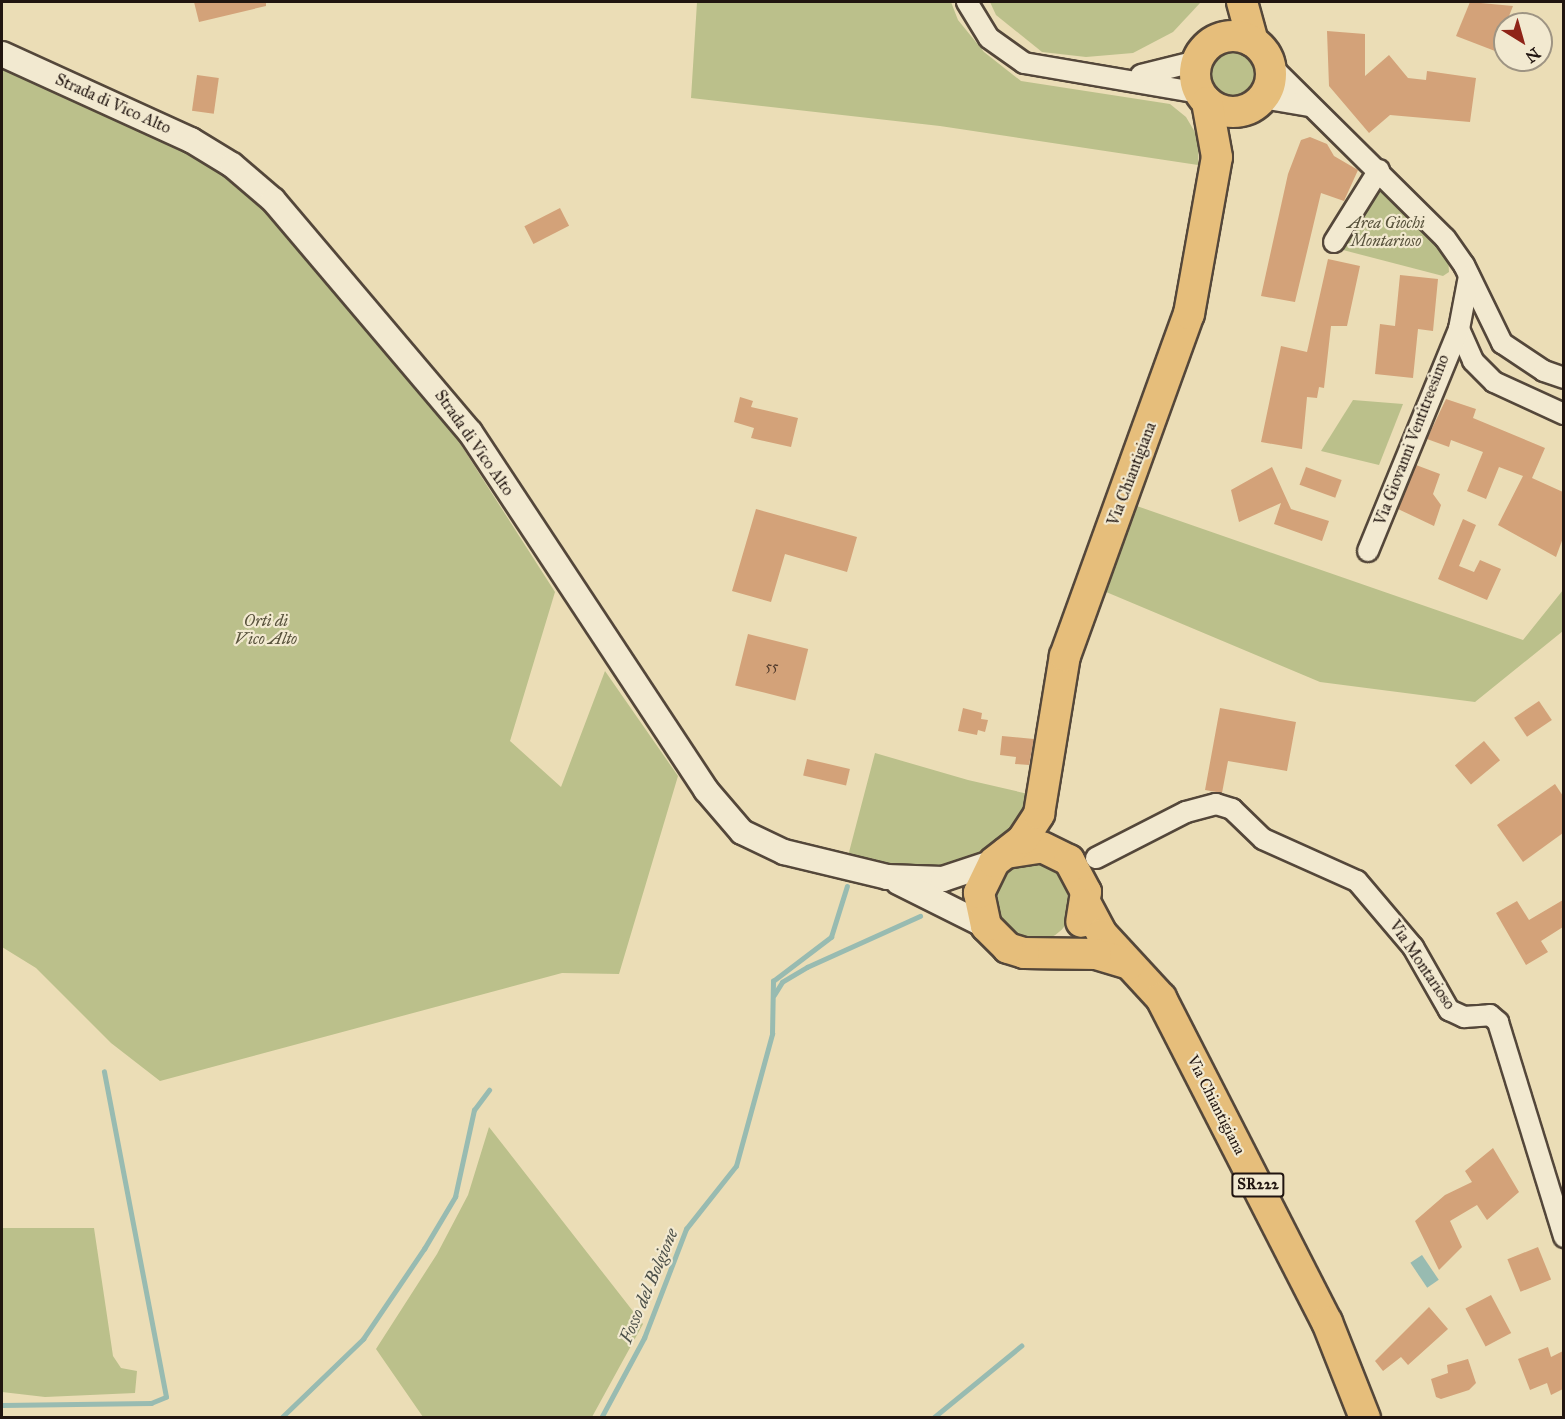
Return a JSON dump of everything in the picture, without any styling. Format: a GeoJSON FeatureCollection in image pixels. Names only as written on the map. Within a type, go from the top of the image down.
{"type":"FeatureCollection","features":[{"type":"Feature","properties":{"kind":"main road"},"geometry":{"type":"LineString","coordinates":[[1197,62],[1203,51],[1224,37],[1235,2]]}},
{"type":"Feature","properties":{"kind":"main road","name":"Via Chiantigiana"},"geometry":{"type":"LineString","coordinates":[[1217,157],[1271,76],[1242,2]]}},
{"type":"Feature","properties":{"kind":"main road"},"geometry":{"type":"LineString","coordinates":[[1224,37],[1261,53]]}},
{"type":"Feature","properties":{"kind":"main road","name":"Via Chiantigiana"},"geometry":{"type":"LineString","coordinates":[[1129,964],[1081,952],[1040,953],[1008,948],[986,926],[979,893],[1000,858],[1035,823],[1047,789],[1059,677],[1185,329],[1217,157],[1197,62]]}},
{"type":"Feature","properties":{"kind":"main road"},"geometry":{"type":"LineString","coordinates":[[1204,97],[1226,111],[1254,104]]}},
{"type":"Feature","properties":{"kind":"main road","name":"Via Chiantigiana"},"geometry":{"type":"LineString","coordinates":[[1047,789],[1060,854],[1083,880],[1086,904],[1102,934],[1151,984],[1172,1020],[1327,1322],[1365,1418]]}},
{"type":"Feature","properties":{"kind":"main road"},"geometry":{"type":"LineString","coordinates":[[1000,858],[1024,847],[1060,854]]}},
{"type":"Feature","properties":{"kind":"main road"},"geometry":{"type":"LineString","coordinates":[[1040,953],[1071,936],[1086,904]]}},
{"type":"Feature","properties":{"kind":"street"},"geometry":{"type":"LineString","coordinates":[[968,2],[989,38],[1024,63],[1061,73],[1130,78],[1204,97]]}},
{"type":"Feature","properties":{"kind":"street"},"geometry":{"type":"LineString","coordinates":[[1261,53],[1310,106],[1379,170],[1445,238],[1469,276],[1499,339],[1535,364],[1563,378]]}},
{"type":"Feature","properties":{"kind":"street","name":"Strada di Vico Alto"},"geometry":{"type":"LineString","coordinates":[[2,54],[191,140],[260,188],[470,432],[724,816],[772,848],[887,877],[943,879],[1000,858]]}},
{"type":"Feature","properties":{"kind":"street"},"geometry":{"type":"LineString","coordinates":[[1130,78],[1197,62]]}},
{"type":"Feature","properties":{"kind":"street"},"geometry":{"type":"LineString","coordinates":[[1254,104],[1310,106]]}},
{"type":"Feature","properties":{"kind":"street"},"geometry":{"type":"LineString","coordinates":[[1334,242],[1379,170]]}},
{"type":"Feature","properties":{"kind":"street","name":"Via Giovanni Ventitreesimo"},"geometry":{"type":"LineString","coordinates":[[1368,551],[1432,384],[1459,329],[1469,276]]}},
{"type":"Feature","properties":{"kind":"street","name":"Via Giovanni Ventitreesimo"},"geometry":{"type":"LineString","coordinates":[[1459,329],[1469,356],[1488,379],[1563,414]]}},
{"type":"Feature","properties":{"kind":"street"},"geometry":{"type":"LineString","coordinates":[[1535,364],[1563,362]]}},
{"type":"Feature","properties":{"kind":"street","name":"Via Montarioso"},"geometry":{"type":"LineString","coordinates":[[1096,858],[1186,812],[1216,804],[1232,809],[1263,839],[1357,881],[1413,947],[1449,1010],[1464,1017],[1490,1015],[1498,1022],[1563,1237]]}},
{"type":"Feature","properties":{"kind":"street","name":"Strada di Vico Alto"},"geometry":{"type":"LineString","coordinates":[[887,877],[986,926]]}},
{"type":"Feature","properties":{"kind":"green space"},"geometry":{"type":"Polygon","coordinates":[[[697,2],[951,2],[958,20],[984,52],[1021,81],[1170,104],[1186,117],[1199,139],[1198,165],[940,126],[691,98],[697,2]]]}},
{"type":"Feature","properties":{"kind":"green space"},"geometry":{"type":"Polygon","coordinates":[[[990,2],[1201,2],[1173,32],[1133,53],[1086,57],[1042,52],[996,15],[990,2]]]}},
{"type":"Feature","properties":{"kind":"green space"},"geometry":{"type":"Polygon","coordinates":[[[1232,44],[1248,49],[1256,57],[1261,73],[1256,89],[1248,97],[1232,102],[1216,97],[1208,89],[1203,73],[1208,57],[1216,49],[1232,44]]]}},
{"type":"Feature","properties":{"kind":"green space","name":"Orti di Vico Alto"},"geometry":{"type":"Polygon","coordinates":[[[2,64],[163,134],[241,182],[422,384],[555,592],[510,741],[561,787],[605,671],[678,776],[619,974],[562,973],[160,1081],[111,1043],[36,968],[2,947],[2,64]]]}},
{"type":"Feature","properties":{"kind":"green space","name":"Area Giochi Montarioso"},"geometry":{"type":"Polygon","coordinates":[[[1379,190],[1430,234],[1448,255],[1449,272],[1443,276],[1343,250],[1379,190]]]}},
{"type":"Feature","properties":{"kind":"green space"},"geometry":{"type":"Polygon","coordinates":[[[1353,400],[1403,404],[1379,465],[1321,451],[1353,400]]]}},
{"type":"Feature","properties":{"kind":"green space"},"geometry":{"type":"Polygon","coordinates":[[[1131,504],[1523,640],[1563,590],[1563,631],[1475,702],[1320,682],[1099,589],[1131,504]]]}},
{"type":"Feature","properties":{"kind":"green space"},"geometry":{"type":"Polygon","coordinates":[[[875,753],[968,780],[1037,796],[1030,815],[991,850],[935,875],[847,860],[875,753]]]}},
{"type":"Feature","properties":{"kind":"green space"},"geometry":{"type":"Polygon","coordinates":[[[1032,858],[1048,861],[1067,877],[1074,900],[1071,916],[1055,935],[1032,942],[1016,939],[997,923],[990,900],[993,884],[1009,865],[1032,858]]]}},
{"type":"Feature","properties":{"kind":"green space"},"geometry":{"type":"Polygon","coordinates":[[[489,1127],[643,1324],[592,1417],[423,1417],[376,1349],[437,1254],[468,1195],[489,1127]]]}},
{"type":"Feature","properties":{"kind":"green space"},"geometry":{"type":"Polygon","coordinates":[[[2,1228],[94,1228],[113,1356],[121,1368],[137,1371],[135,1393],[45,1397],[2,1392],[2,1228]]]}},
{"type":"Feature","properties":{"kind":"water"},"geometry":{"type":"Polygon","coordinates":[[[1422,1255],[1439,1280],[1427,1288],[1410,1263],[1422,1255]]]}},
{"type":"Feature","properties":{"kind":"building"},"geometry":{"type":"Polygon","coordinates":[[[194,2],[266,2],[266,6],[199,22],[194,2]]]}},
{"type":"Feature","properties":{"kind":"building"},"geometry":{"type":"Polygon","coordinates":[[[1470,2],[1513,6],[1511,12],[1493,12],[1493,50],[1456,36],[1470,2]]]}},
{"type":"Feature","properties":{"kind":"building"},"geometry":{"type":"Polygon","coordinates":[[[1327,31],[1365,34],[1365,76],[1389,55],[1408,78],[1426,80],[1427,71],[1476,78],[1470,122],[1390,115],[1369,133],[1329,86],[1327,31]]]}},
{"type":"Feature","properties":{"kind":"building"},"geometry":{"type":"Polygon","coordinates":[[[197,75],[219,78],[214,114],[192,111],[197,75]]]}},
{"type":"Feature","properties":{"kind":"building"},"geometry":{"type":"Polygon","coordinates":[[[1310,137],[1327,144],[1334,156],[1358,170],[1344,201],[1321,193],[1295,302],[1261,296],[1288,174],[1301,140],[1310,137]]]}},
{"type":"Feature","properties":{"kind":"building"},"geometry":{"type":"Polygon","coordinates":[[[560,208],[569,226],[533,244],[524,226],[560,208]]]}},
{"type":"Feature","properties":{"kind":"building"},"geometry":{"type":"Polygon","coordinates":[[[1328,259],[1360,266],[1347,326],[1331,326],[1324,388],[1319,387],[1317,398],[1307,397],[1302,449],[1261,442],[1281,346],[1307,352],[1328,259]]]}},
{"type":"Feature","properties":{"kind":"building"},"geometry":{"type":"Polygon","coordinates":[[[1400,275],[1438,279],[1433,331],[1418,329],[1413,378],[1375,374],[1380,324],[1395,326],[1400,275]]]}},
{"type":"Feature","properties":{"kind":"building"},"geometry":{"type":"Polygon","coordinates":[[[740,397],[753,401],[751,407],[798,418],[791,447],[751,438],[754,428],[734,422],[740,397]]]}},
{"type":"Feature","properties":{"kind":"building"},"geometry":{"type":"Polygon","coordinates":[[[1446,399],[1476,409],[1473,418],[1545,448],[1532,478],[1563,492],[1563,538],[1556,557],[1498,525],[1523,476],[1499,467],[1486,499],[1467,491],[1483,452],[1451,440],[1449,447],[1427,439],[1446,399]]]}},
{"type":"Feature","properties":{"kind":"building"},"geometry":{"type":"Polygon","coordinates":[[[1416,465],[1440,474],[1433,494],[1441,505],[1434,526],[1398,509],[1416,465]]]}},
{"type":"Feature","properties":{"kind":"building"},"geometry":{"type":"Polygon","coordinates":[[[1272,467],[1291,509],[1329,521],[1322,541],[1274,524],[1281,503],[1239,522],[1231,490],[1272,467]]]}},
{"type":"Feature","properties":{"kind":"building"},"geometry":{"type":"Polygon","coordinates":[[[1306,467],[1342,480],[1335,498],[1300,485],[1306,467]]]}},
{"type":"Feature","properties":{"kind":"building"},"geometry":{"type":"Polygon","coordinates":[[[756,509],[857,537],[847,572],[785,554],[771,602],[732,591],[756,509]]]}},
{"type":"Feature","properties":{"kind":"building"},"geometry":{"type":"Polygon","coordinates":[[[1463,519],[1476,525],[1459,566],[1474,572],[1480,560],[1501,569],[1487,600],[1438,579],[1463,519]]]}},
{"type":"Feature","properties":{"kind":"building"},"geometry":{"type":"Polygon","coordinates":[[[748,634],[808,649],[795,700],[735,685],[748,634]]]}},
{"type":"Feature","properties":{"kind":"building"},"geometry":{"type":"Polygon","coordinates":[[[1539,701],[1552,720],[1527,737],[1514,718],[1539,701]]]}},
{"type":"Feature","properties":{"kind":"building"},"geometry":{"type":"Polygon","coordinates":[[[963,708],[982,713],[981,719],[988,720],[985,732],[978,730],[977,735],[958,731],[963,708]]]}},
{"type":"Feature","properties":{"kind":"building"},"geometry":{"type":"Polygon","coordinates":[[[1220,708],[1296,722],[1287,771],[1228,761],[1222,793],[1205,790],[1220,708]]]}},
{"type":"Feature","properties":{"kind":"building"},"geometry":{"type":"Polygon","coordinates":[[[1002,736],[1034,739],[1029,765],[1015,764],[1016,757],[1000,755],[1002,736]]]}},
{"type":"Feature","properties":{"kind":"building"},"geometry":{"type":"Polygon","coordinates":[[[1484,741],[1500,760],[1471,785],[1455,765],[1484,741]]]}},
{"type":"Feature","properties":{"kind":"building"},"geometry":{"type":"Polygon","coordinates":[[[807,759],[850,769],[846,785],[803,776],[807,759]]]}},
{"type":"Feature","properties":{"kind":"building"},"geometry":{"type":"Polygon","coordinates":[[[1555,784],[1563,796],[1563,833],[1523,862],[1497,825],[1555,784]]]}},
{"type":"Feature","properties":{"kind":"building"},"geometry":{"type":"Polygon","coordinates":[[[1563,900],[1563,927],[1541,941],[1548,952],[1526,965],[1496,913],[1517,901],[1529,920],[1563,900]]]}},
{"type":"Feature","properties":{"kind":"building"},"geometry":{"type":"Polygon","coordinates":[[[1493,1148],[1519,1192],[1487,1220],[1477,1205],[1450,1221],[1462,1247],[1439,1270],[1415,1221],[1445,1195],[1472,1182],[1465,1171],[1493,1148]]]}},
{"type":"Feature","properties":{"kind":"building"},"geometry":{"type":"Polygon","coordinates":[[[1538,1247],[1551,1279],[1521,1292],[1507,1259],[1538,1247]]]}},
{"type":"Feature","properties":{"kind":"building"},"geometry":{"type":"Polygon","coordinates":[[[1491,1295],[1511,1333],[1486,1347],[1465,1309],[1491,1295]]]}},
{"type":"Feature","properties":{"kind":"building"},"geometry":{"type":"Polygon","coordinates":[[[1429,1307],[1448,1329],[1408,1365],[1401,1357],[1383,1371],[1375,1361],[1429,1307]]]}},
{"type":"Feature","properties":{"kind":"building"},"geometry":{"type":"Polygon","coordinates":[[[1548,1347],[1551,1357],[1563,1351],[1563,1389],[1551,1395],[1547,1383],[1530,1390],[1518,1359],[1548,1347]]]}},
{"type":"Feature","properties":{"kind":"building"},"geometry":{"type":"Polygon","coordinates":[[[1468,1359],[1476,1383],[1469,1390],[1441,1399],[1436,1397],[1431,1379],[1448,1373],[1447,1365],[1468,1359]]]}},
{"type":"Feature","properties":{"kind":"waterway","name":"Fosso del Bolgione"},"geometry":{"type":"LineString","coordinates":[[601,1418],[644,1338],[686,1229],[736,1166],[772,1034],[773,981],[831,937],[847,886]]}},
{"type":"Feature","properties":{"kind":"waterway"},"geometry":{"type":"LineString","coordinates":[[774,995],[782,982],[807,967],[920,916]]}},
{"type":"Feature","properties":{"kind":"waterway"},"geometry":{"type":"LineString","coordinates":[[2,1405],[151,1403],[166,1397],[104,1072]]}},
{"type":"Feature","properties":{"kind":"waterway"},"geometry":{"type":"LineString","coordinates":[[281,1418],[363,1339],[424,1249],[455,1197],[474,1110],[489,1090]]}},
{"type":"Feature","properties":{"kind":"waterway"},"geometry":{"type":"LineString","coordinates":[[933,1418],[1021,1346]]}}]}
